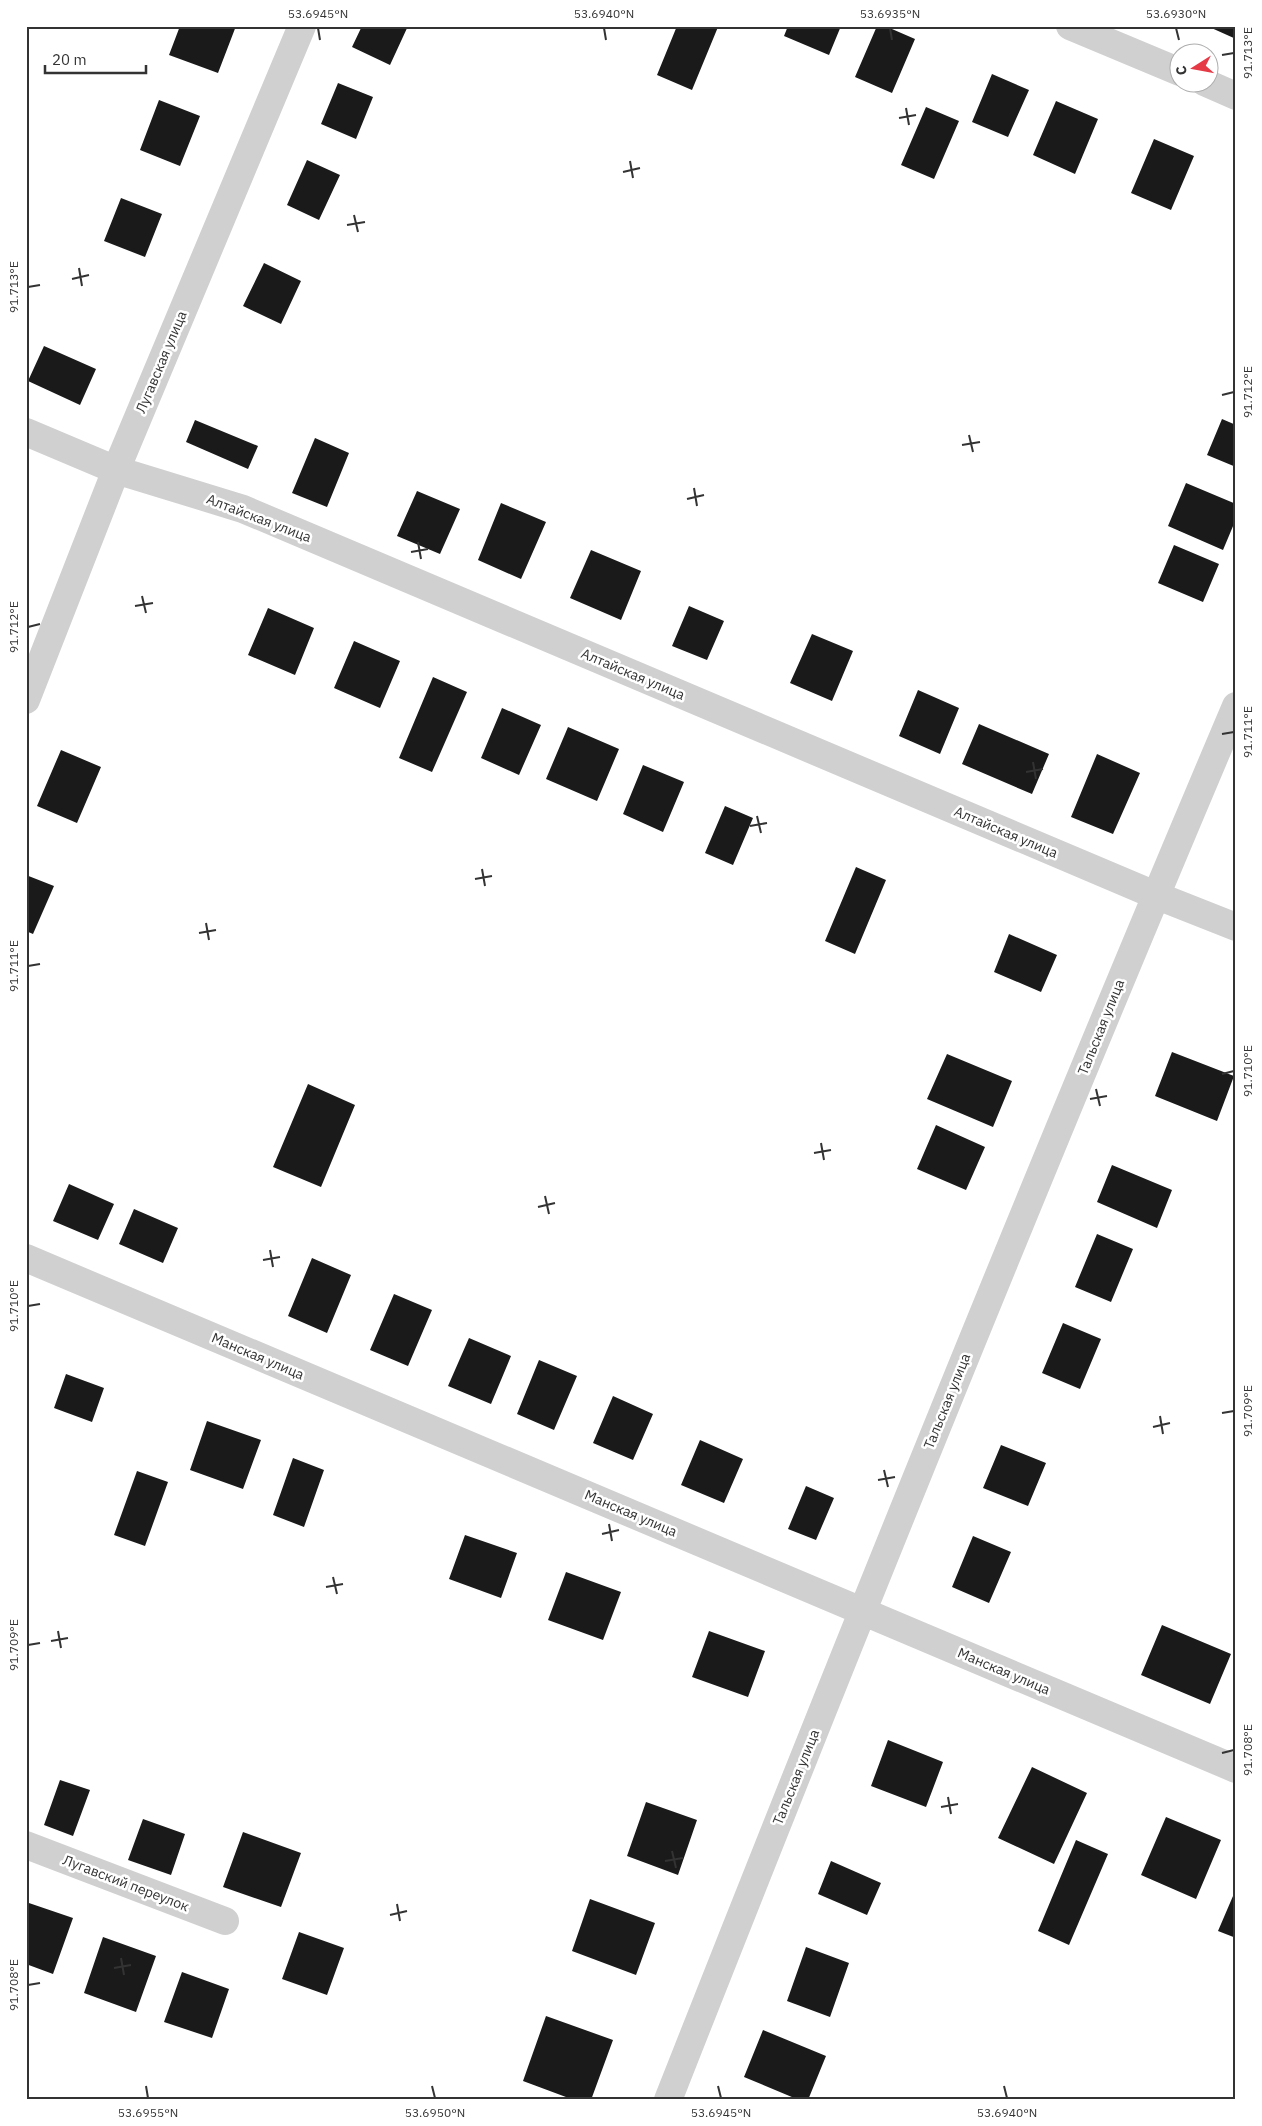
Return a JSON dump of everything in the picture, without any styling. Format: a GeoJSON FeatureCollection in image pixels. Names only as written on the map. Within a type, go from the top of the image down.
{"type":"FeatureCollection","features":[{"type":"Feature","properties":{"kind":"street","name":"Лугавская улица"},"geometry":{"type":"LineString","coordinates":[[26,700],[116,470],[302,26]]}},
{"type":"Feature","properties":{"kind":"street"},"geometry":{"type":"LineString","coordinates":[[1070,26],[1170,68]]}},
{"type":"Feature","properties":{"kind":"street"},"geometry":{"type":"LineString","coordinates":[[1220,89],[1236,96]]}},
{"type":"Feature","properties":{"kind":"street","name":"Алтайская улица"},"geometry":{"type":"LineString","coordinates":[[26,432],[116,470],[243,509],[1155,895],[1236,927]]}},
{"type":"Feature","properties":{"kind":"street","name":"Тальская улица"},"geometry":{"type":"LineString","coordinates":[[668,2100],[861,1611],[1155,895],[1236,706]]}},
{"type":"Feature","properties":{"kind":"street","name":"Манская улица"},"geometry":{"type":"LineString","coordinates":[[26,1258],[1236,1769]]}},
{"type":"Feature","properties":{"kind":"street","name":"Лугавский переулок"},"geometry":{"type":"LineString","coordinates":[[26,1845],[225,1921]]}},
{"type":"Feature","properties":{"kind":"building"},"geometry":{"type":"Polygon","coordinates":[[[180,26],[236,26],[218,73],[169,55],[180,26]]]}},
{"type":"Feature","properties":{"kind":"building"},"geometry":{"type":"Polygon","coordinates":[[[362,26],[408,26],[390,65],[352,47],[362,26]]]}},
{"type":"Feature","properties":{"kind":"building"},"geometry":{"type":"Polygon","coordinates":[[[677,26],[718,27],[692,90],[657,75],[677,26]]]}},
{"type":"Feature","properties":{"kind":"building"},"geometry":{"type":"Polygon","coordinates":[[[788,26],[841,26],[829,55],[784,36],[788,26]]]}},
{"type":"Feature","properties":{"kind":"building"},"geometry":{"type":"Polygon","coordinates":[[[877,26],[885,26],[915,39],[892,93],[855,77],[877,26]]]}},
{"type":"Feature","properties":{"kind":"building"},"geometry":{"type":"Polygon","coordinates":[[[1207,26],[1236,26],[1236,39],[1207,26]]]}},
{"type":"Feature","properties":{"kind":"building"},"geometry":{"type":"Polygon","coordinates":[[[992,74],[1029,90],[1008,137],[972,122],[992,74]]]}},
{"type":"Feature","properties":{"kind":"building"},"geometry":{"type":"Polygon","coordinates":[[[338,83],[373,97],[356,139],[321,124],[338,83]]]}},
{"type":"Feature","properties":{"kind":"building"},"geometry":{"type":"Polygon","coordinates":[[[159,100],[200,116],[180,166],[140,150],[159,100]]]}},
{"type":"Feature","properties":{"kind":"building"},"geometry":{"type":"Polygon","coordinates":[[[1056,101],[1098,119],[1075,174],[1033,155],[1056,101]]]}},
{"type":"Feature","properties":{"kind":"building"},"geometry":{"type":"Polygon","coordinates":[[[926,107],[959,121],[934,179],[901,165],[926,107]]]}},
{"type":"Feature","properties":{"kind":"building"},"geometry":{"type":"Polygon","coordinates":[[[1154,139],[1194,156],[1171,210],[1131,193],[1154,139]]]}},
{"type":"Feature","properties":{"kind":"building"},"geometry":{"type":"Polygon","coordinates":[[[307,160],[340,175],[319,220],[287,205],[307,160]]]}},
{"type":"Feature","properties":{"kind":"building"},"geometry":{"type":"Polygon","coordinates":[[[121,198],[162,214],[145,257],[104,241],[121,198]]]}},
{"type":"Feature","properties":{"kind":"building"},"geometry":{"type":"Polygon","coordinates":[[[264,263],[301,281],[281,324],[243,306],[264,263]]]}},
{"type":"Feature","properties":{"kind":"building"},"geometry":{"type":"Polygon","coordinates":[[[44,346],[96,369],[80,405],[28,381],[44,346]]]}},
{"type":"Feature","properties":{"kind":"building"},"geometry":{"type":"Polygon","coordinates":[[[1222,419],[1236,425],[1236,467],[1207,455],[1222,419]]]}},
{"type":"Feature","properties":{"kind":"building"},"geometry":{"type":"Polygon","coordinates":[[[195,420],[258,446],[248,469],[186,442],[195,420]]]}},
{"type":"Feature","properties":{"kind":"building"},"geometry":{"type":"Polygon","coordinates":[[[315,438],[349,453],[327,507],[292,493],[315,438]]]}},
{"type":"Feature","properties":{"kind":"building"},"geometry":{"type":"Polygon","coordinates":[[[1186,483],[1236,504],[1236,519],[1223,550],[1168,526],[1186,483]]]}},
{"type":"Feature","properties":{"kind":"building"},"geometry":{"type":"Polygon","coordinates":[[[417,491],[460,509],[440,554],[397,536],[417,491]]]}},
{"type":"Feature","properties":{"kind":"building"},"geometry":{"type":"Polygon","coordinates":[[[501,503],[546,522],[521,579],[478,560],[501,503]]]}},
{"type":"Feature","properties":{"kind":"building"},"geometry":{"type":"Polygon","coordinates":[[[1174,545],[1219,564],[1203,602],[1158,583],[1174,545]]]}},
{"type":"Feature","properties":{"kind":"building"},"geometry":{"type":"Polygon","coordinates":[[[591,550],[641,571],[621,620],[570,598],[591,550]]]}},
{"type":"Feature","properties":{"kind":"building"},"geometry":{"type":"Polygon","coordinates":[[[689,606],[724,621],[707,660],[672,646],[689,606]]]}},
{"type":"Feature","properties":{"kind":"building"},"geometry":{"type":"Polygon","coordinates":[[[268,608],[314,628],[295,675],[248,655],[268,608]]]}},
{"type":"Feature","properties":{"kind":"building"},"geometry":{"type":"Polygon","coordinates":[[[812,634],[853,651],[832,701],[790,683],[812,634]]]}},
{"type":"Feature","properties":{"kind":"building"},"geometry":{"type":"Polygon","coordinates":[[[354,641],[400,661],[380,708],[334,688],[354,641]]]}},
{"type":"Feature","properties":{"kind":"building"},"geometry":{"type":"Polygon","coordinates":[[[433,677],[467,692],[432,772],[399,758],[433,677]]]}},
{"type":"Feature","properties":{"kind":"building"},"geometry":{"type":"Polygon","coordinates":[[[918,690],[959,708],[940,754],[899,736],[918,690]]]}},
{"type":"Feature","properties":{"kind":"building"},"geometry":{"type":"Polygon","coordinates":[[[502,708],[541,725],[519,775],[481,758],[502,708]]]}},
{"type":"Feature","properties":{"kind":"building"},"geometry":{"type":"Polygon","coordinates":[[[979,724],[1049,754],[1032,794],[962,764],[979,724]]]}},
{"type":"Feature","properties":{"kind":"building"},"geometry":{"type":"Polygon","coordinates":[[[568,727],[619,749],[597,801],[546,779],[568,727]]]}},
{"type":"Feature","properties":{"kind":"building"},"geometry":{"type":"Polygon","coordinates":[[[61,750],[101,767],[77,823],[37,806],[61,750]]]}},
{"type":"Feature","properties":{"kind":"building"},"geometry":{"type":"Polygon","coordinates":[[[1097,754],[1140,773],[1113,834],[1071,817],[1097,754]]]}},
{"type":"Feature","properties":{"kind":"building"},"geometry":{"type":"Polygon","coordinates":[[[643,765],[684,782],[663,832],[623,814],[643,765]]]}},
{"type":"Feature","properties":{"kind":"building"},"geometry":{"type":"Polygon","coordinates":[[[725,806],[753,818],[733,865],[705,853],[725,806]]]}},
{"type":"Feature","properties":{"kind":"building"},"geometry":{"type":"Polygon","coordinates":[[[856,867],[886,880],[855,954],[825,941],[856,867]]]}},
{"type":"Feature","properties":{"kind":"building"},"geometry":{"type":"Polygon","coordinates":[[[26,875],[54,886],[33,934],[26,931],[26,875]]]}},
{"type":"Feature","properties":{"kind":"building"},"geometry":{"type":"Polygon","coordinates":[[[1009,934],[1057,955],[1041,992],[994,972],[1009,934]]]}},
{"type":"Feature","properties":{"kind":"building"},"geometry":{"type":"Polygon","coordinates":[[[1172,1052],[1234,1076],[1217,1121],[1155,1096],[1172,1052]]]}},
{"type":"Feature","properties":{"kind":"building"},"geometry":{"type":"Polygon","coordinates":[[[947,1054],[1012,1081],[993,1127],[927,1099],[947,1054]]]}},
{"type":"Feature","properties":{"kind":"building"},"geometry":{"type":"Polygon","coordinates":[[[308,1084],[355,1105],[321,1187],[273,1167],[308,1084]]]}},
{"type":"Feature","properties":{"kind":"building"},"geometry":{"type":"Polygon","coordinates":[[[936,1125],[985,1147],[966,1190],[917,1169],[936,1125]]]}},
{"type":"Feature","properties":{"kind":"building"},"geometry":{"type":"Polygon","coordinates":[[[1112,1165],[1172,1190],[1157,1228],[1097,1202],[1112,1165]]]}},
{"type":"Feature","properties":{"kind":"building"},"geometry":{"type":"Polygon","coordinates":[[[69,1184],[114,1204],[98,1240],[53,1221],[69,1184]]]}},
{"type":"Feature","properties":{"kind":"building"},"geometry":{"type":"Polygon","coordinates":[[[134,1209],[178,1228],[163,1263],[119,1244],[134,1209]]]}},
{"type":"Feature","properties":{"kind":"building"},"geometry":{"type":"Polygon","coordinates":[[[1097,1234],[1133,1249],[1111,1302],[1075,1287],[1097,1234]]]}},
{"type":"Feature","properties":{"kind":"building"},"geometry":{"type":"Polygon","coordinates":[[[312,1258],[351,1275],[327,1333],[288,1316],[312,1258]]]}},
{"type":"Feature","properties":{"kind":"building"},"geometry":{"type":"Polygon","coordinates":[[[394,1294],[432,1310],[408,1366],[370,1350],[394,1294]]]}},
{"type":"Feature","properties":{"kind":"building"},"geometry":{"type":"Polygon","coordinates":[[[1063,1323],[1101,1339],[1080,1389],[1042,1373],[1063,1323]]]}},
{"type":"Feature","properties":{"kind":"building"},"geometry":{"type":"Polygon","coordinates":[[[469,1338],[511,1356],[491,1404],[448,1386],[469,1338]]]}},
{"type":"Feature","properties":{"kind":"building"},"geometry":{"type":"Polygon","coordinates":[[[539,1360],[577,1376],[554,1430],[517,1414],[539,1360]]]}},
{"type":"Feature","properties":{"kind":"building"},"geometry":{"type":"Polygon","coordinates":[[[66,1374],[104,1388],[92,1422],[54,1408],[66,1374]]]}},
{"type":"Feature","properties":{"kind":"building"},"geometry":{"type":"Polygon","coordinates":[[[613,1396],[653,1414],[633,1460],[593,1443],[613,1396]]]}},
{"type":"Feature","properties":{"kind":"building"},"geometry":{"type":"Polygon","coordinates":[[[207,1421],[261,1440],[243,1489],[190,1470],[207,1421]]]}},
{"type":"Feature","properties":{"kind":"building"},"geometry":{"type":"Polygon","coordinates":[[[700,1440],[743,1459],[724,1503],[681,1485],[700,1440]]]}},
{"type":"Feature","properties":{"kind":"building"},"geometry":{"type":"Polygon","coordinates":[[[1001,1445],[1046,1463],[1028,1506],[983,1488],[1001,1445]]]}},
{"type":"Feature","properties":{"kind":"building"},"geometry":{"type":"Polygon","coordinates":[[[293,1458],[324,1470],[304,1527],[273,1515],[293,1458]]]}},
{"type":"Feature","properties":{"kind":"building"},"geometry":{"type":"Polygon","coordinates":[[[137,1471],[168,1482],[145,1546],[114,1535],[137,1471]]]}},
{"type":"Feature","properties":{"kind":"building"},"geometry":{"type":"Polygon","coordinates":[[[806,1486],[834,1498],[816,1540],[788,1529],[806,1486]]]}},
{"type":"Feature","properties":{"kind":"building"},"geometry":{"type":"Polygon","coordinates":[[[465,1535],[517,1553],[501,1598],[449,1579],[465,1535]]]}},
{"type":"Feature","properties":{"kind":"building"},"geometry":{"type":"Polygon","coordinates":[[[973,1536],[1011,1552],[989,1603],[952,1587],[973,1536]]]}},
{"type":"Feature","properties":{"kind":"building"},"geometry":{"type":"Polygon","coordinates":[[[566,1572],[621,1592],[603,1640],[548,1620],[566,1572]]]}},
{"type":"Feature","properties":{"kind":"building"},"geometry":{"type":"Polygon","coordinates":[[[1162,1625],[1231,1654],[1210,1704],[1141,1675],[1162,1625]]]}},
{"type":"Feature","properties":{"kind":"building"},"geometry":{"type":"Polygon","coordinates":[[[709,1631],[765,1651],[748,1697],[692,1677],[709,1631]]]}},
{"type":"Feature","properties":{"kind":"building"},"geometry":{"type":"Polygon","coordinates":[[[888,1740],[943,1762],[926,1807],[871,1786],[888,1740]]]}},
{"type":"Feature","properties":{"kind":"building"},"geometry":{"type":"Polygon","coordinates":[[[1032,1767],[1087,1793],[1054,1864],[998,1838],[1032,1767]]]}},
{"type":"Feature","properties":{"kind":"building"},"geometry":{"type":"Polygon","coordinates":[[[60,1780],[90,1790],[73,1836],[44,1825],[60,1780]]]}},
{"type":"Feature","properties":{"kind":"building"},"geometry":{"type":"Polygon","coordinates":[[[646,1802],[697,1820],[678,1875],[627,1856],[646,1802]]]}},
{"type":"Feature","properties":{"kind":"building"},"geometry":{"type":"Polygon","coordinates":[[[1166,1817],[1221,1840],[1196,1899],[1141,1875],[1166,1817]]]}},
{"type":"Feature","properties":{"kind":"building"},"geometry":{"type":"Polygon","coordinates":[[[143,1819],[185,1834],[171,1875],[128,1860],[143,1819]]]}},
{"type":"Feature","properties":{"kind":"building"},"geometry":{"type":"Polygon","coordinates":[[[243,1832],[301,1853],[281,1907],[223,1887],[243,1832]]]}},
{"type":"Feature","properties":{"kind":"building"},"geometry":{"type":"Polygon","coordinates":[[[1076,1840],[1108,1854],[1069,1945],[1038,1931],[1076,1840]]]}},
{"type":"Feature","properties":{"kind":"building"},"geometry":{"type":"Polygon","coordinates":[[[831,1861],[881,1883],[867,1915],[818,1894],[831,1861]]]}},
{"type":"Feature","properties":{"kind":"building"},"geometry":{"type":"Polygon","coordinates":[[[1236,1889],[1236,1938],[1218,1931],[1236,1889]]]}},
{"type":"Feature","properties":{"kind":"building"},"geometry":{"type":"Polygon","coordinates":[[[590,1899],[655,1923],[636,1975],[572,1951],[590,1899]]]}},
{"type":"Feature","properties":{"kind":"building"},"geometry":{"type":"Polygon","coordinates":[[[26,1902],[73,1918],[53,1974],[26,1964],[26,1902]]]}},
{"type":"Feature","properties":{"kind":"building"},"geometry":{"type":"Polygon","coordinates":[[[299,1932],[344,1948],[327,1995],[282,1979],[299,1932]]]}},
{"type":"Feature","properties":{"kind":"building"},"geometry":{"type":"Polygon","coordinates":[[[103,1937],[156,1956],[136,2012],[84,1993],[103,1937]]]}},
{"type":"Feature","properties":{"kind":"building"},"geometry":{"type":"Polygon","coordinates":[[[806,1947],[849,1963],[830,2017],[787,2001],[806,1947]]]}},
{"type":"Feature","properties":{"kind":"building"},"geometry":{"type":"Polygon","coordinates":[[[182,1972],[229,1989],[212,2038],[164,2022],[182,1972]]]}},
{"type":"Feature","properties":{"kind":"building"},"geometry":{"type":"Polygon","coordinates":[[[546,2016],[613,2040],[591,2100],[574,2100],[523,2081],[546,2016]]]}},
{"type":"Feature","properties":{"kind":"building"},"geometry":{"type":"Polygon","coordinates":[[[763,2030],[826,2056],[808,2100],[799,2100],[744,2077],[763,2030]]]}}]}
